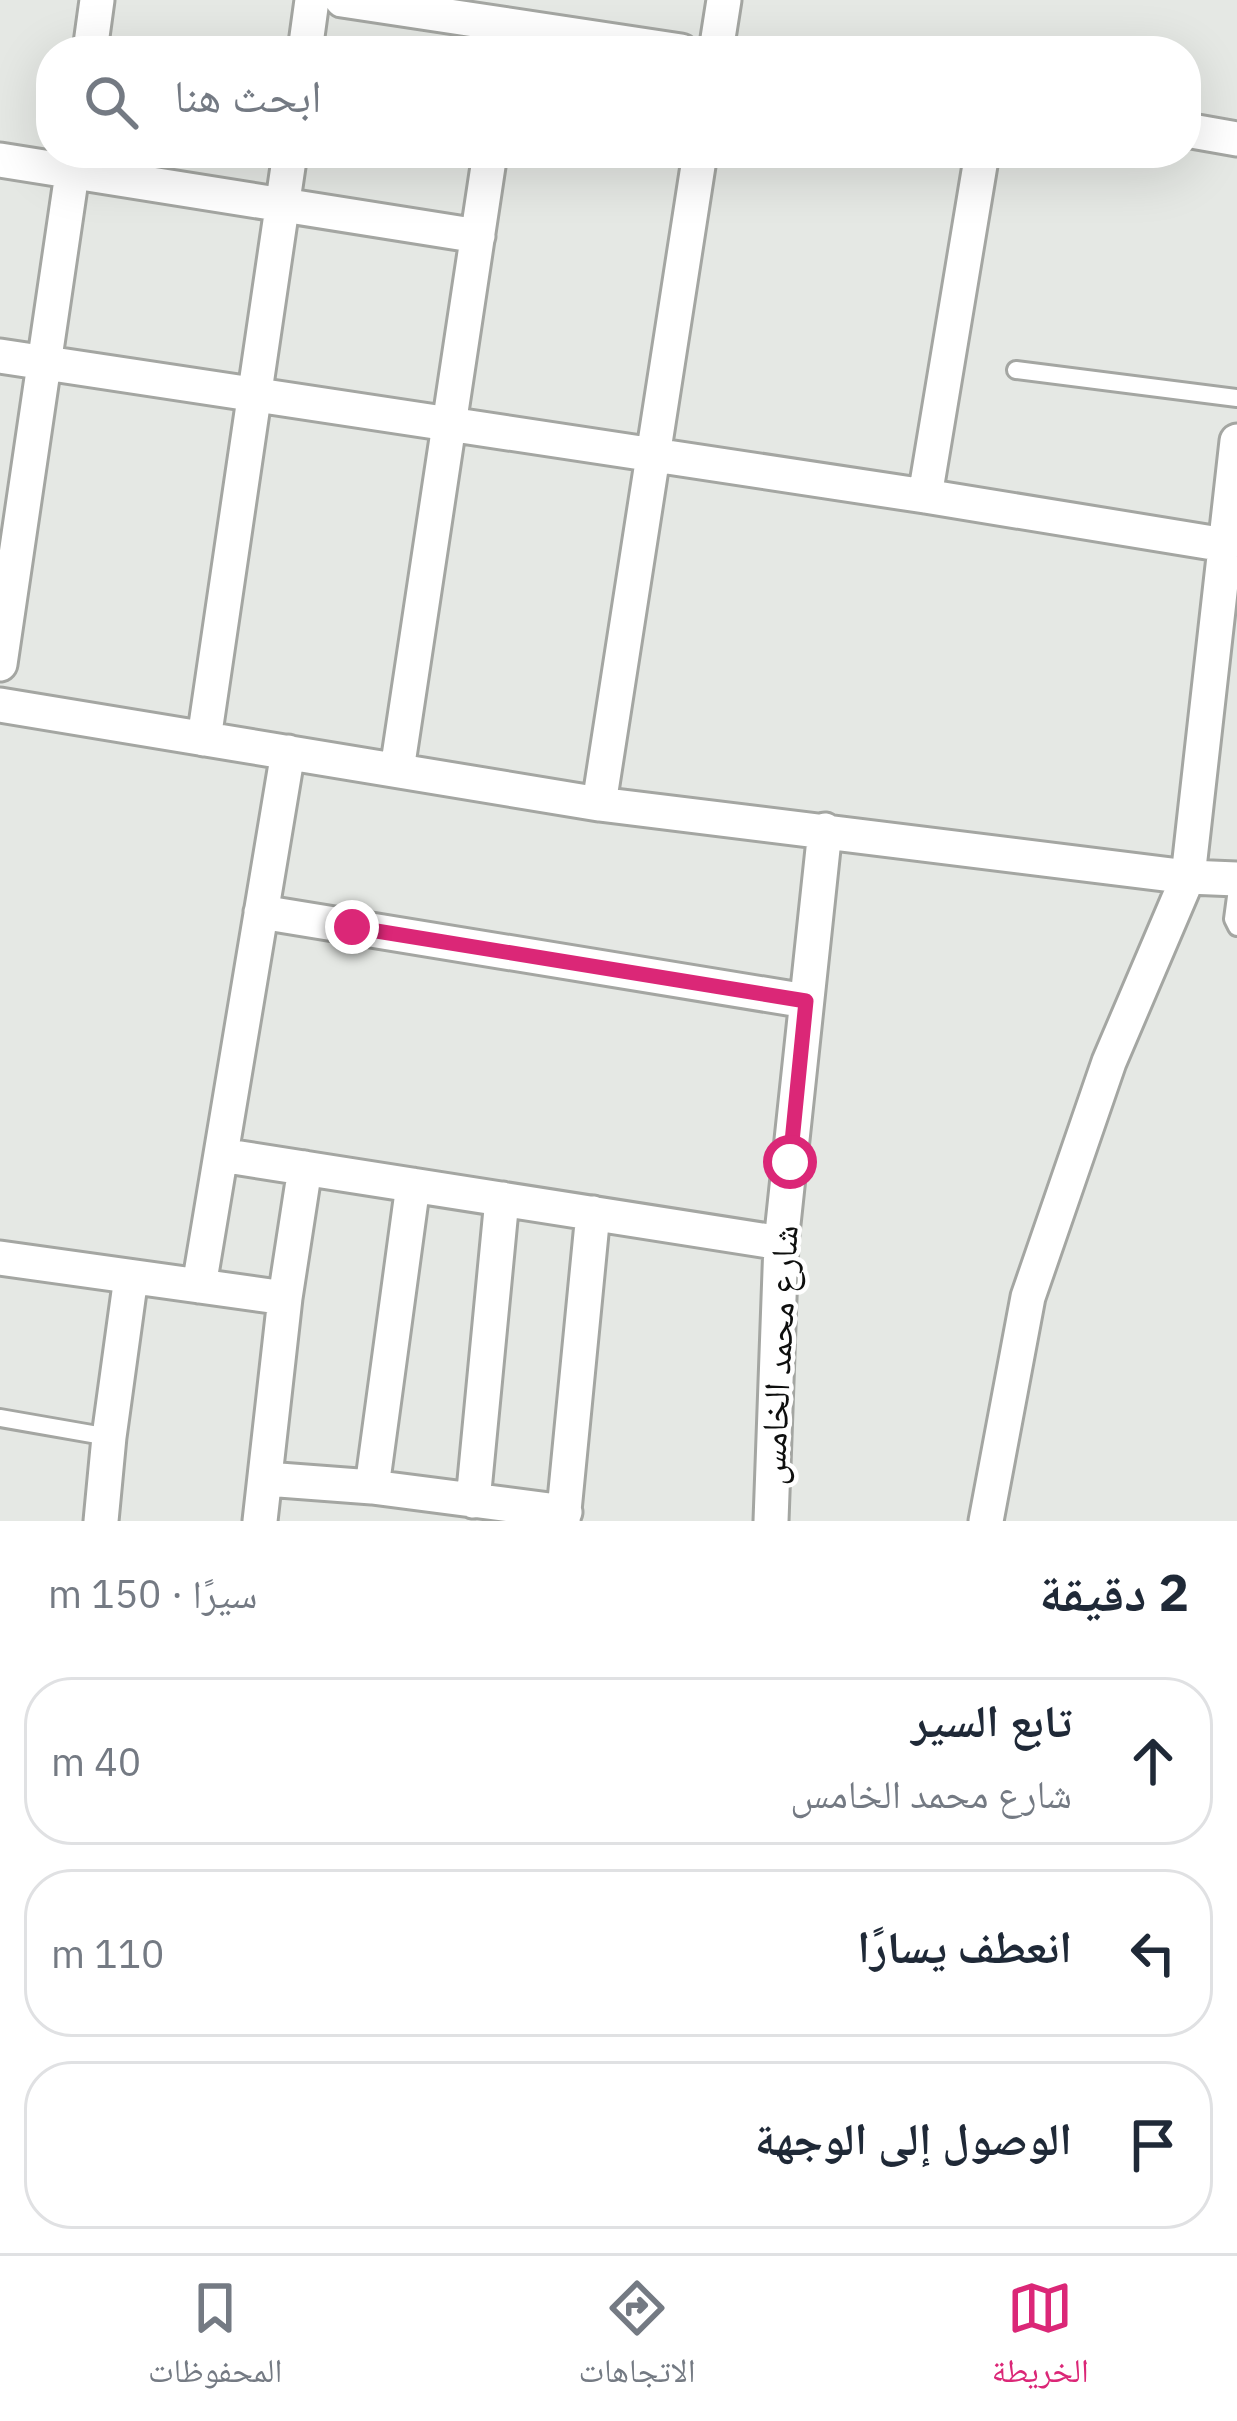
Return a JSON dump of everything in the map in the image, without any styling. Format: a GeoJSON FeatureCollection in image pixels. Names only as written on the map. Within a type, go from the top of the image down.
{"type":"FeatureCollection","features":[{"type":"Feature","properties":{"kind":"street"},"geometry":{"type":"LineString","coordinates":[[92,36],[97,0]]}},
{"type":"Feature","properties":{"kind":"street"},"geometry":{"type":"LineString","coordinates":[[307,36],[312,0]]}},
{"type":"Feature","properties":{"kind":"street"},"geometry":{"type":"LineString","coordinates":[[342,0],[499,36]]}},
{"type":"Feature","properties":{"kind":"street"},"geometry":{"type":"LineString","coordinates":[[718,36],[724,0]]}},
{"type":"Feature","properties":{"kind":"street"},"geometry":{"type":"LineString","coordinates":[[1201,133],[1237,139]]}},
{"type":"Feature","properties":{"kind":"street"},"geometry":{"type":"LineString","coordinates":[[0,160],[36,161]]}},
{"type":"Feature","properties":{"kind":"street"},"geometry":{"type":"LineString","coordinates":[[0,664],[73,168]]}},
{"type":"Feature","properties":{"kind":"street"},"geometry":{"type":"LineString","coordinates":[[103,168],[282,205],[478,236]]}},
{"type":"Feature","properties":{"kind":"street"},"geometry":{"type":"LineString","coordinates":[[204,739],[288,168]]}},
{"type":"Feature","properties":{"kind":"street"},"geometry":{"type":"LineString","coordinates":[[397,770],[488,168]]}},
{"type":"Feature","properties":{"kind":"street"},"geometry":{"type":"LineString","coordinates":[[599,804],[698,168]]}},
{"type":"Feature","properties":{"kind":"street"},"geometry":{"type":"LineString","coordinates":[[925,496],[980,168]]}},
{"type":"Feature","properties":{"kind":"street"},"geometry":{"type":"LineString","coordinates":[[0,356],[925,496],[1228,560]]}},
{"type":"Feature","properties":{"kind":"street"},"geometry":{"type":"LineString","coordinates":[[986,1521],[1028,1297],[1109,1062],[1187,877],[1228,560],[1237,441]]}},
{"type":"Feature","properties":{"kind":"street"},"geometry":{"type":"LineString","coordinates":[[0,705],[599,804],[1187,877],[1237,879]]}},
{"type":"Feature","properties":{"kind":"street"},"geometry":{"type":"LineString","coordinates":[[199,1286],[288,752]]}},
{"type":"Feature","properties":{"kind":"street","name":"شارع محمد الخامس"},"geometry":{"type":"LineString","coordinates":[[771,1521],[781,1243],[825,830]]}},
{"type":"Feature","properties":{"kind":"street"},"geometry":{"type":"LineString","coordinates":[[261,912],[806,1001]]}},
{"type":"Feature","properties":{"kind":"street"},"geometry":{"type":"LineString","coordinates":[[220,1155],[781,1243]]}},
{"type":"Feature","properties":{"kind":"street"},"geometry":{"type":"LineString","coordinates":[[260,1521],[284,1298],[304,1168]]}},
{"type":"Feature","properties":{"kind":"street"},"geometry":{"type":"LineString","coordinates":[[372,1487],[412,1185]]}},
{"type":"Feature","properties":{"kind":"street"},"geometry":{"type":"LineString","coordinates":[[473,1501],[502,1199]]}},
{"type":"Feature","properties":{"kind":"street"},"geometry":{"type":"LineString","coordinates":[[266,1479],[372,1487],[564,1517],[593,1213]]}},
{"type":"Feature","properties":{"kind":"street"},"geometry":{"type":"LineString","coordinates":[[0,1258],[284,1298]]}},
{"type":"Feature","properties":{"kind":"street"},"geometry":{"type":"LineString","coordinates":[[101,1521],[131,1277]]}},
{"type":"Feature","properties":{"kind":"lane"},"geometry":{"type":"LineString","coordinates":[[1016,370],[1237,398]]}},
{"type":"Feature","properties":{"kind":"lane"},"geometry":{"type":"LineString","coordinates":[[1237,889],[1232,919],[1237,927]]}},
{"type":"Feature","properties":{"kind":"lane"},"geometry":{"type":"LineString","coordinates":[[0,1418],[109,1436]]}},
{"type":"Feature","properties":{"kind":"route"},"geometry":{"type":"LineString","coordinates":[[352,927],[806,1001],[790,1162]]}}]}
